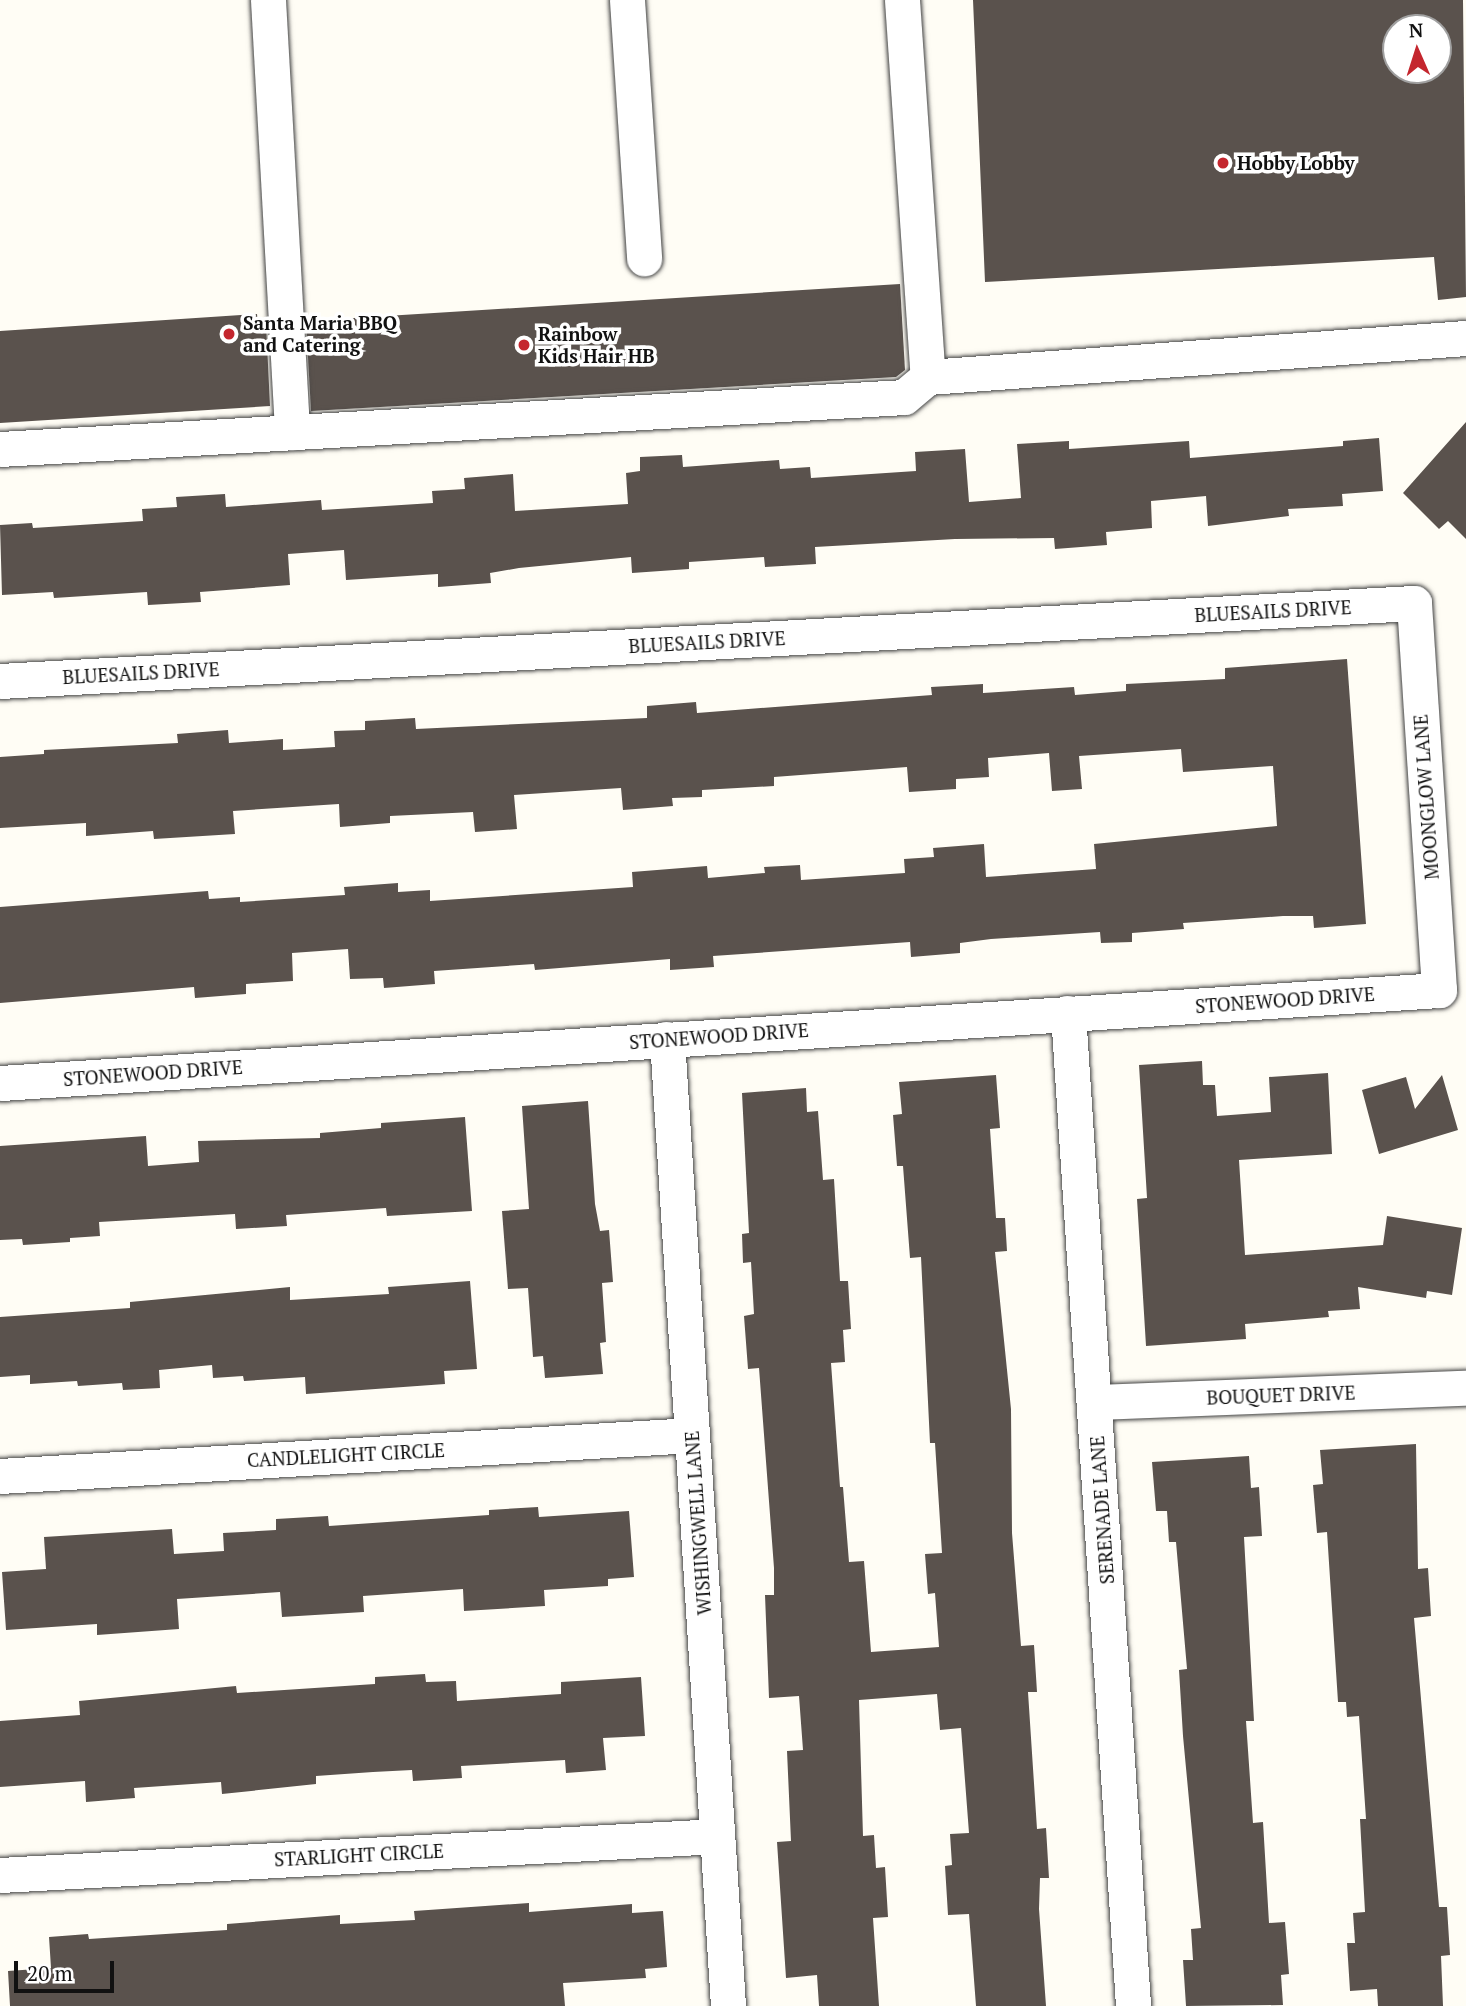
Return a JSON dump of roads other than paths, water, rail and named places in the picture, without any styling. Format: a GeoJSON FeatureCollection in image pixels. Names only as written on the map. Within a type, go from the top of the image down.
{"type":"FeatureCollection","features":[{"type":"Feature","properties":{"kind":"street"},"geometry":{"type":"LineString","coordinates":[[268,0],[292,432]]}},
{"type":"Feature","properties":{"kind":"street"},"geometry":{"type":"LineString","coordinates":[[627,0],[644,258]]}},
{"type":"Feature","properties":{"kind":"street"},"geometry":{"type":"LineString","coordinates":[[902,0],[928,377]]}},
{"type":"Feature","properties":{"kind":"street"},"geometry":{"type":"LineString","coordinates":[[0,449],[904,397],[928,377],[1466,338]]}},
{"type":"Feature","properties":{"kind":"street","name":"BLUESAILS DRIVE"},"geometry":{"type":"LineString","coordinates":[[0,681],[1414,603]]}},
{"type":"Feature","properties":{"kind":"street","name":"MOONGLOW LANE"},"geometry":{"type":"LineString","coordinates":[[1414,603],[1438,990]]}},
{"type":"Feature","properties":{"kind":"street","name":"STONEWOOD DRIVE"},"geometry":{"type":"LineString","coordinates":[[0,1083],[1438,990]]}},
{"type":"Feature","properties":{"kind":"street","name":"SERENADE LANE"},"geometry":{"type":"LineString","coordinates":[[1068,1013],[1133,2006]]}},
{"type":"Feature","properties":{"kind":"street","name":"WISHINGWELL LANE"},"geometry":{"type":"LineString","coordinates":[[667,1040],[728,2006]]}},
{"type":"Feature","properties":{"kind":"street","name":"BOUQUET DRIVE"},"geometry":{"type":"LineString","coordinates":[[1095,1402],[1466,1388]]}},
{"type":"Feature","properties":{"kind":"street","name":"CANDLELIGHT CIRCLE"},"geometry":{"type":"LineString","coordinates":[[0,1476],[692,1435]]}},
{"type":"Feature","properties":{"kind":"street","name":"STARLIGHT CIRCLE"},"geometry":{"type":"LineString","coordinates":[[0,1875],[718,1836]]}},
{"type":"Feature","properties":{"kind":"place","name":"Hobby Lobby"},"geometry":{"type":"Point","coordinates":[1223,163]}},
{"type":"Feature","properties":{"kind":"place","name":"Santa Maria BBQ and Catering"},"geometry":{"type":"Point","coordinates":[229,334]}},
{"type":"Feature","properties":{"kind":"place","name":"Rainbow Kids Hair HB"},"geometry":{"type":"Point","coordinates":[524,345]}}]}
